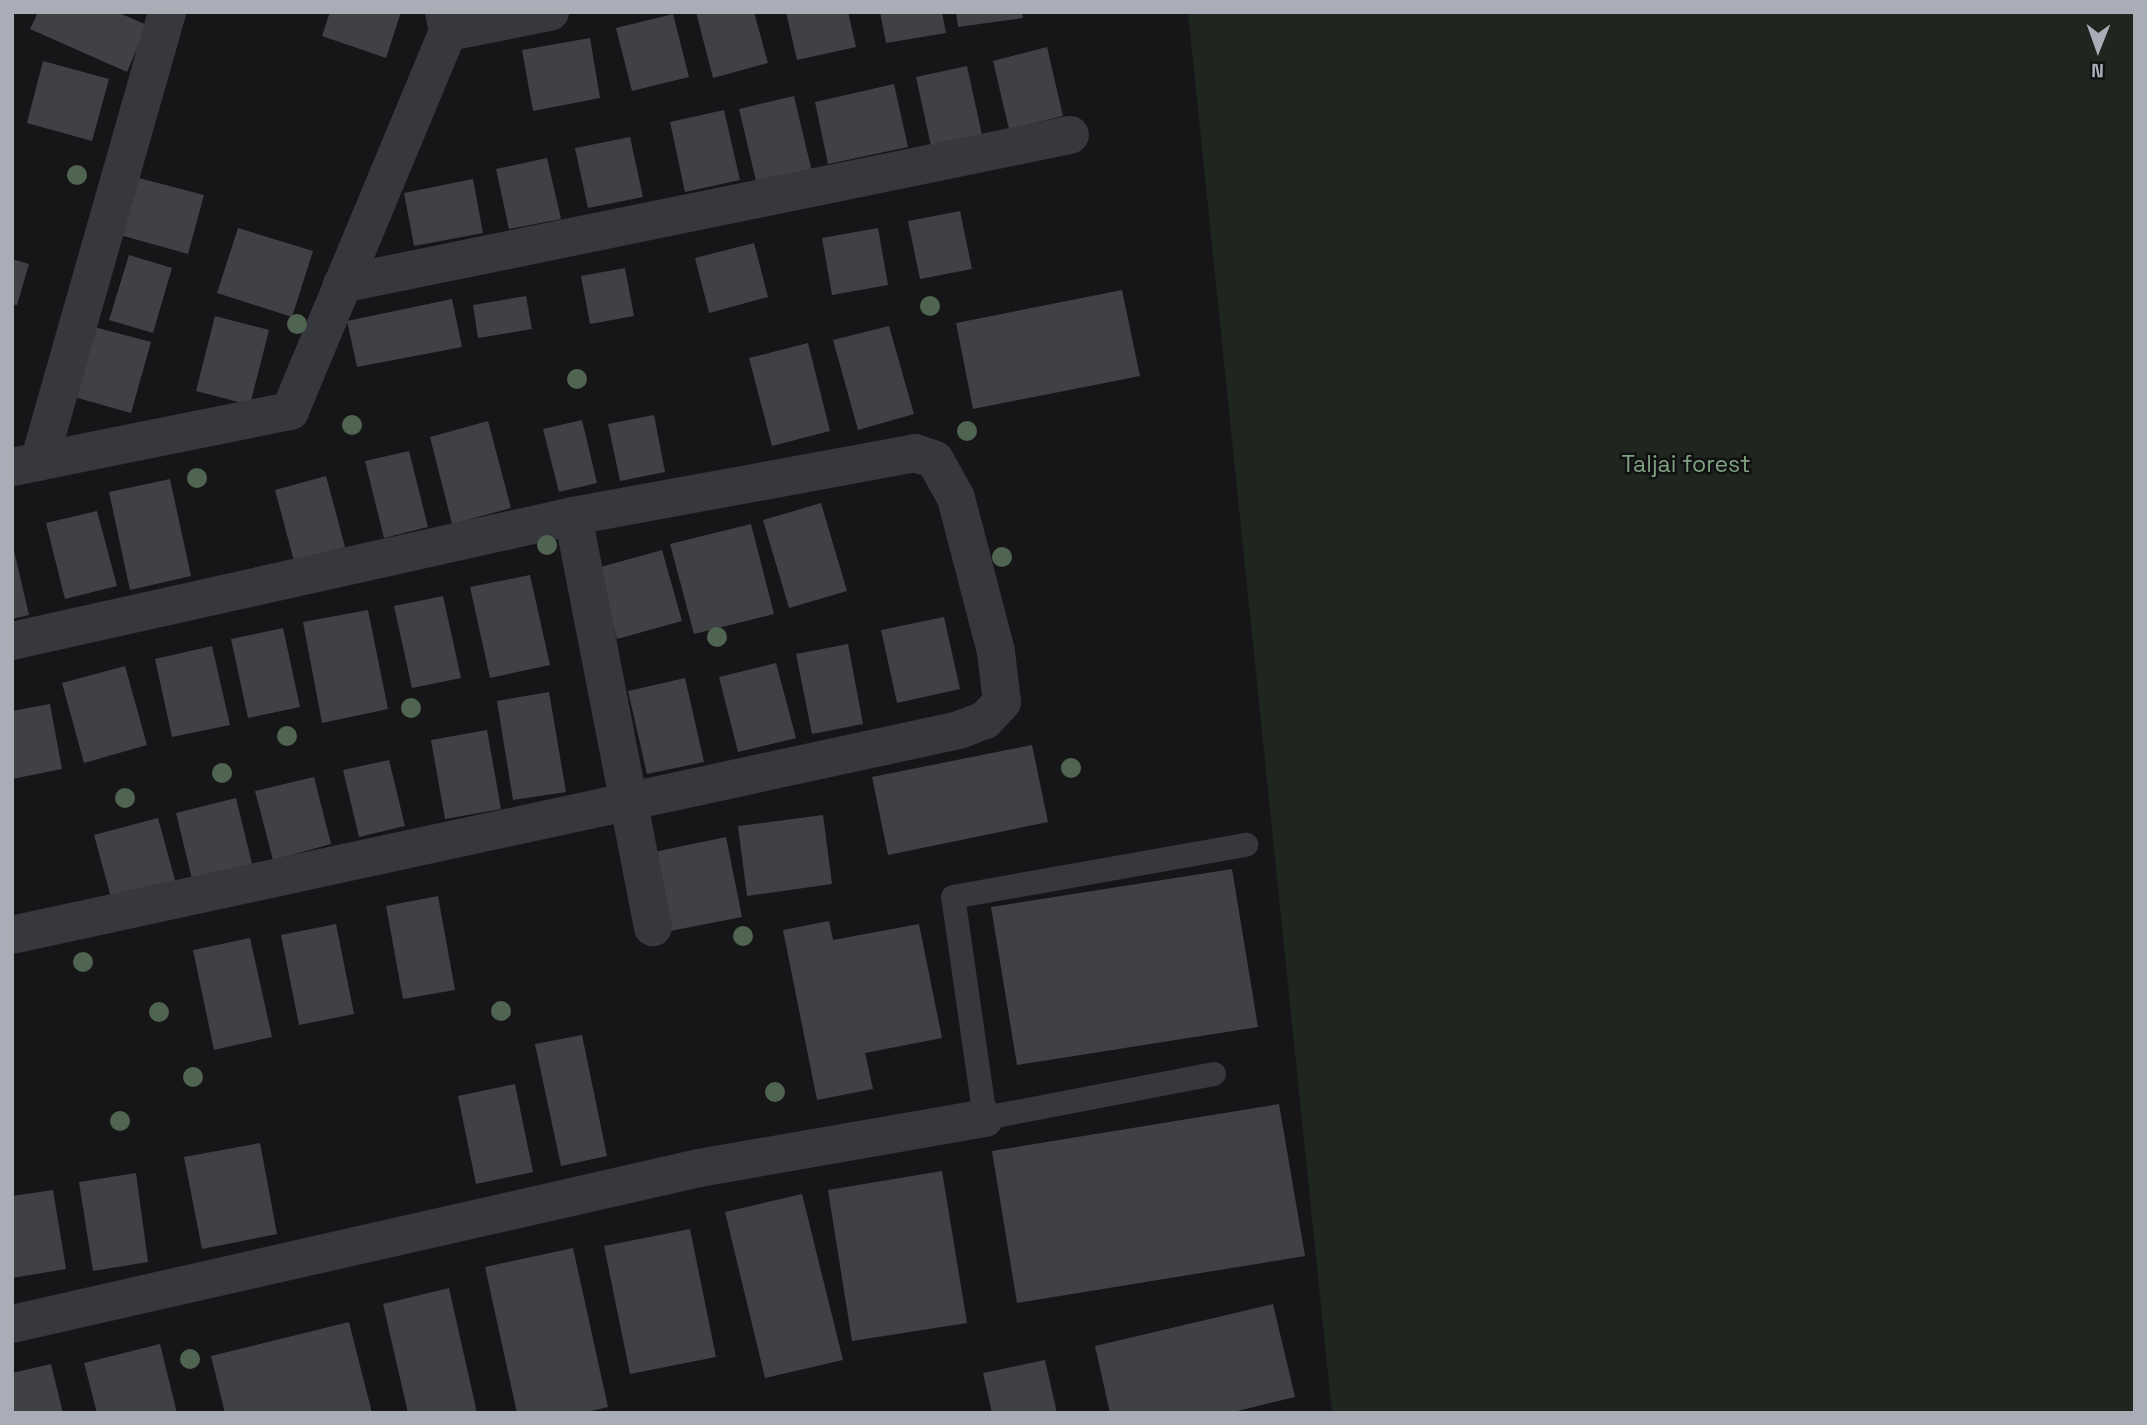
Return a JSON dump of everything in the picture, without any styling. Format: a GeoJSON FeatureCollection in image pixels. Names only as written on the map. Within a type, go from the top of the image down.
{"type":"FeatureCollection","features":[{"type":"Feature","properties":{"kind":"street"},"geometry":{"type":"LineString","coordinates":[[167,12],[25,465],[290,411],[446,22],[550,12]]}},
{"type":"Feature","properties":{"kind":"street"},"geometry":{"type":"LineString","coordinates":[[342,284],[1070,135]]}},
{"type":"Feature","properties":{"kind":"street"},"geometry":{"type":"LineString","coordinates":[[12,641],[573,516],[915,453],[935,460],[956,498],[996,652],[1002,702],[985,720],[959,730],[12,935]]}},
{"type":"Feature","properties":{"kind":"street"},"geometry":{"type":"LineString","coordinates":[[573,516],[653,927]]}},
{"type":"Feature","properties":{"kind":"street"},"geometry":{"type":"LineString","coordinates":[[12,1324],[699,1168],[985,1118]]}},
{"type":"Feature","properties":{"kind":"lane"},"geometry":{"type":"LineString","coordinates":[[1214,1074],[985,1118],[953,897],[1246,845]]}},
{"type":"Feature","properties":{"kind":"green space","name":"Taljai forest"},"geometry":{"type":"Polygon","coordinates":[[[1188,12],[2135,12],[2135,1413],[1332,1413],[1188,12]]]}},
{"type":"Feature","properties":{"kind":"building"},"geometry":{"type":"Polygon","coordinates":[[[38,12],[117,12],[147,25],[127,72],[30,29],[38,12]]]}},
{"type":"Feature","properties":{"kind":"building"},"geometry":{"type":"Polygon","coordinates":[[[330,12],[401,12],[386,58],[322,36],[330,12]]]}},
{"type":"Feature","properties":{"kind":"building"},"geometry":{"type":"Polygon","coordinates":[[[696,12],[754,12],[768,63],[713,78],[696,12]]]}},
{"type":"Feature","properties":{"kind":"building"},"geometry":{"type":"Polygon","coordinates":[[[786,12],[848,12],[856,47],[797,60],[786,12]]]}},
{"type":"Feature","properties":{"kind":"building"},"geometry":{"type":"Polygon","coordinates":[[[880,12],[942,12],[946,33],[886,43],[880,12]]]}},
{"type":"Feature","properties":{"kind":"building"},"geometry":{"type":"Polygon","coordinates":[[[956,12],[1022,12],[1023,18],[958,27],[956,12]]]}},
{"type":"Feature","properties":{"kind":"building"},"geometry":{"type":"Polygon","coordinates":[[[673,14],[689,77],[632,91],[616,28],[673,14]]]}},
{"type":"Feature","properties":{"kind":"building"},"geometry":{"type":"Polygon","coordinates":[[[590,38],[600,98],[533,111],[522,50],[590,38]]]}},
{"type":"Feature","properties":{"kind":"building"},"geometry":{"type":"Polygon","coordinates":[[[1047,47],[1063,116],[1009,129],[993,61],[1047,47]]]}},
{"type":"Feature","properties":{"kind":"building"},"geometry":{"type":"Polygon","coordinates":[[[43,61],[109,79],[92,141],[27,123],[43,61]]]}},
{"type":"Feature","properties":{"kind":"building"},"geometry":{"type":"Polygon","coordinates":[[[967,66],[982,135],[931,146],[916,77],[967,66]]]}},
{"type":"Feature","properties":{"kind":"building"},"geometry":{"type":"Polygon","coordinates":[[[894,84],[908,147],[828,164],[815,102],[894,84]]]}},
{"type":"Feature","properties":{"kind":"building"},"geometry":{"type":"Polygon","coordinates":[[[794,96],[812,172],[757,185],[739,109],[794,96]]]}},
{"type":"Feature","properties":{"kind":"building"},"geometry":{"type":"Polygon","coordinates":[[[724,110],[740,180],[685,192],[670,122],[724,110]]]}},
{"type":"Feature","properties":{"kind":"building"},"geometry":{"type":"Polygon","coordinates":[[[630,137],[643,197],[588,208],[575,148],[630,137]]]}},
{"type":"Feature","properties":{"kind":"building"},"geometry":{"type":"Polygon","coordinates":[[[547,158],[561,219],[509,229],[496,169],[547,158]]]}},
{"type":"Feature","properties":{"kind":"building"},"geometry":{"type":"Polygon","coordinates":[[[135,177],[204,195],[188,254],[120,235],[135,177]]]}},
{"type":"Feature","properties":{"kind":"building"},"geometry":{"type":"Polygon","coordinates":[[[473,179],[483,233],[414,246],[404,193],[473,179]]]}},
{"type":"Feature","properties":{"kind":"building"},"geometry":{"type":"Polygon","coordinates":[[[960,211],[972,269],[920,279],[908,221],[960,211]]]}},
{"type":"Feature","properties":{"kind":"building"},"geometry":{"type":"Polygon","coordinates":[[[238,228],[313,251],[292,317],[217,293],[238,228]]]}},
{"type":"Feature","properties":{"kind":"building"},"geometry":{"type":"Polygon","coordinates":[[[878,228],[888,285],[832,295],[822,238],[878,228]]]}},
{"type":"Feature","properties":{"kind":"building"},"geometry":{"type":"Polygon","coordinates":[[[754,243],[768,297],[709,313],[695,258],[754,243]]]}},
{"type":"Feature","properties":{"kind":"building"},"geometry":{"type":"Polygon","coordinates":[[[129,255],[172,268],[153,333],[109,320],[129,255]]]}},
{"type":"Feature","properties":{"kind":"building"},"geometry":{"type":"Polygon","coordinates":[[[12,259],[29,264],[17,305],[12,304],[12,259]]]}},
{"type":"Feature","properties":{"kind":"building"},"geometry":{"type":"Polygon","coordinates":[[[625,268],[634,316],[590,324],[581,276],[625,268]]]}},
{"type":"Feature","properties":{"kind":"building"},"geometry":{"type":"Polygon","coordinates":[[[1122,290],[1140,376],[973,409],[956,323],[1122,290]]]}},
{"type":"Feature","properties":{"kind":"building"},"geometry":{"type":"Polygon","coordinates":[[[526,296],[532,329],[478,338],[473,305],[526,296]]]}},
{"type":"Feature","properties":{"kind":"building"},"geometry":{"type":"Polygon","coordinates":[[[452,299],[462,347],[357,367],[347,321],[452,299]]]}},
{"type":"Feature","properties":{"kind":"building"},"geometry":{"type":"Polygon","coordinates":[[[215,316],[269,330],[250,405],[196,391],[215,316]]]}},
{"type":"Feature","properties":{"kind":"building"},"geometry":{"type":"Polygon","coordinates":[[[889,326],[914,414],[858,430],[833,340],[889,326]]]}},
{"type":"Feature","properties":{"kind":"building"},"geometry":{"type":"Polygon","coordinates":[[[94,327],[151,342],[131,413],[74,397],[94,327]]]}},
{"type":"Feature","properties":{"kind":"building"},"geometry":{"type":"Polygon","coordinates":[[[808,343],[830,431],[772,446],[749,358],[808,343]]]}},
{"type":"Feature","properties":{"kind":"building"},"geometry":{"type":"Polygon","coordinates":[[[654,415],[665,472],[620,481],[608,424],[654,415]]]}},
{"type":"Feature","properties":{"kind":"building"},"geometry":{"type":"Polygon","coordinates":[[[582,420],[597,483],[559,492],[543,429],[582,420]]]}},
{"type":"Feature","properties":{"kind":"building"},"geometry":{"type":"Polygon","coordinates":[[[488,421],[511,508],[452,524],[430,437],[488,421]]]}},
{"type":"Feature","properties":{"kind":"building"},"geometry":{"type":"Polygon","coordinates":[[[409,451],[428,527],[384,538],[365,461],[409,451]]]}},
{"type":"Feature","properties":{"kind":"building"},"geometry":{"type":"Polygon","coordinates":[[[326,476],[345,547],[294,561],[275,490],[326,476]]]}},
{"type":"Feature","properties":{"kind":"building"},"geometry":{"type":"Polygon","coordinates":[[[170,479],[191,576],[130,590],[109,492],[170,479]]]}},
{"type":"Feature","properties":{"kind":"building"},"geometry":{"type":"Polygon","coordinates":[[[821,503],[847,591],[789,608],[763,520],[821,503]]]}},
{"type":"Feature","properties":{"kind":"building"},"geometry":{"type":"Polygon","coordinates":[[[97,511],[117,586],[65,599],[46,523],[97,511]]]}},
{"type":"Feature","properties":{"kind":"building"},"geometry":{"type":"Polygon","coordinates":[[[751,524],[774,614],[694,634],[670,544],[751,524]]]}},
{"type":"Feature","properties":{"kind":"building"},"geometry":{"type":"Polygon","coordinates":[[[12,547],[29,615],[12,619],[12,547]]]}},
{"type":"Feature","properties":{"kind":"building"},"geometry":{"type":"Polygon","coordinates":[[[662,550],[682,621],[617,639],[597,568],[662,550]]]}},
{"type":"Feature","properties":{"kind":"building"},"geometry":{"type":"Polygon","coordinates":[[[530,575],[550,665],[490,678],[470,587],[530,575]]]}},
{"type":"Feature","properties":{"kind":"building"},"geometry":{"type":"Polygon","coordinates":[[[443,596],[461,678],[412,688],[394,606],[443,596]]]}},
{"type":"Feature","properties":{"kind":"building"},"geometry":{"type":"Polygon","coordinates":[[[368,610],[388,709],[322,723],[303,622],[368,610]]]}},
{"type":"Feature","properties":{"kind":"building"},"geometry":{"type":"Polygon","coordinates":[[[944,617],[960,689],[897,703],[881,630],[944,617]]]}},
{"type":"Feature","properties":{"kind":"building"},"geometry":{"type":"Polygon","coordinates":[[[283,628],[300,707],[248,718],[231,639],[283,628]]]}},
{"type":"Feature","properties":{"kind":"building"},"geometry":{"type":"Polygon","coordinates":[[[848,644],[863,724],[812,734],[796,654],[848,644]]]}},
{"type":"Feature","properties":{"kind":"building"},"geometry":{"type":"Polygon","coordinates":[[[212,646],[230,725],[172,737],[155,659],[212,646]]]}},
{"type":"Feature","properties":{"kind":"building"},"geometry":{"type":"Polygon","coordinates":[[[776,663],[796,738],[738,752],[719,677],[776,663]]]}},
{"type":"Feature","properties":{"kind":"building"},"geometry":{"type":"Polygon","coordinates":[[[125,666],[147,745],[84,763],[62,683],[125,666]]]}},
{"type":"Feature","properties":{"kind":"building"},"geometry":{"type":"Polygon","coordinates":[[[685,678],[704,762],[647,774],[628,691],[685,678]]]}},
{"type":"Feature","properties":{"kind":"building"},"geometry":{"type":"Polygon","coordinates":[[[549,692],[566,792],[513,800],[497,701],[549,692]]]}},
{"type":"Feature","properties":{"kind":"building"},"geometry":{"type":"Polygon","coordinates":[[[50,704],[62,769],[12,779],[12,711],[50,704]]]}},
{"type":"Feature","properties":{"kind":"building"},"geometry":{"type":"Polygon","coordinates":[[[487,730],[501,809],[445,819],[431,740],[487,730]]]}},
{"type":"Feature","properties":{"kind":"building"},"geometry":{"type":"Polygon","coordinates":[[[1032,745],[1048,822],[888,855],[872,777],[1032,745]]]}},
{"type":"Feature","properties":{"kind":"building"},"geometry":{"type":"Polygon","coordinates":[[[389,760],[405,826],[359,837],[343,770],[389,760]]]}},
{"type":"Feature","properties":{"kind":"building"},"geometry":{"type":"Polygon","coordinates":[[[314,777],[331,844],[273,860],[255,791],[314,777]]]}},
{"type":"Feature","properties":{"kind":"building"},"geometry":{"type":"Polygon","coordinates":[[[236,798],[252,864],[192,879],[176,813],[236,798]]]}},
{"type":"Feature","properties":{"kind":"building"},"geometry":{"type":"Polygon","coordinates":[[[823,815],[832,884],[747,896],[738,826],[823,815]]]}},
{"type":"Feature","properties":{"kind":"building"},"geometry":{"type":"Polygon","coordinates":[[[158,818],[176,884],[112,901],[94,835],[158,818]]]}},
{"type":"Feature","properties":{"kind":"building"},"geometry":{"type":"Polygon","coordinates":[[[726,837],[742,917],[670,931],[654,852],[726,837]]]}},
{"type":"Feature","properties":{"kind":"building"},"geometry":{"type":"Polygon","coordinates":[[[1232,869],[1258,1027],[1017,1065],[991,907],[1232,869]]]}},
{"type":"Feature","properties":{"kind":"building"},"geometry":{"type":"Polygon","coordinates":[[[438,896],[455,990],[403,999],[386,906],[438,896]]]}},
{"type":"Feature","properties":{"kind":"building"},"geometry":{"type":"Polygon","coordinates":[[[829,921],[833,940],[919,924],[942,1038],[865,1053],[873,1089],[817,1100],[783,930],[829,921]]]}},
{"type":"Feature","properties":{"kind":"building"},"geometry":{"type":"Polygon","coordinates":[[[336,924],[354,1014],[299,1025],[281,935],[336,924]]]}},
{"type":"Feature","properties":{"kind":"building"},"geometry":{"type":"Polygon","coordinates":[[[250,938],[272,1037],[214,1050],[193,950],[250,938]]]}},
{"type":"Feature","properties":{"kind":"building"},"geometry":{"type":"Polygon","coordinates":[[[582,1035],[607,1156],[561,1166],[535,1044],[582,1035]]]}},
{"type":"Feature","properties":{"kind":"building"},"geometry":{"type":"Polygon","coordinates":[[[515,1084],[533,1172],[476,1184],[458,1096],[515,1084]]]}},
{"type":"Feature","properties":{"kind":"building"},"geometry":{"type":"Polygon","coordinates":[[[1279,1104],[1305,1256],[1017,1303],[992,1151],[1279,1104]]]}},
{"type":"Feature","properties":{"kind":"building"},"geometry":{"type":"Polygon","coordinates":[[[260,1143],[277,1234],[202,1249],[184,1157],[260,1143]]]}},
{"type":"Feature","properties":{"kind":"building"},"geometry":{"type":"Polygon","coordinates":[[[942,1171],[967,1323],[852,1341],[828,1190],[942,1171]]]}},
{"type":"Feature","properties":{"kind":"building"},"geometry":{"type":"Polygon","coordinates":[[[136,1173],[148,1262],[93,1271],[79,1182],[136,1173]]]}},
{"type":"Feature","properties":{"kind":"building"},"geometry":{"type":"Polygon","coordinates":[[[53,1190],[66,1269],[12,1278],[12,1196],[53,1190]]]}},
{"type":"Feature","properties":{"kind":"building"},"geometry":{"type":"Polygon","coordinates":[[[802,1194],[843,1360],[765,1378],[725,1212],[802,1194]]]}},
{"type":"Feature","properties":{"kind":"building"},"geometry":{"type":"Polygon","coordinates":[[[690,1229],[716,1357],[630,1374],[604,1246],[690,1229]]]}},
{"type":"Feature","properties":{"kind":"building"},"geometry":{"type":"Polygon","coordinates":[[[573,1248],[608,1407],[583,1413],[517,1413],[485,1267],[573,1248]]]}},
{"type":"Feature","properties":{"kind":"building"},"geometry":{"type":"Polygon","coordinates":[[[449,1288],[477,1413],[408,1413],[383,1304],[449,1288]]]}},
{"type":"Feature","properties":{"kind":"building"},"geometry":{"type":"Polygon","coordinates":[[[1273,1304],[1295,1397],[1229,1413],[1110,1413],[1095,1346],[1273,1304]]]}},
{"type":"Feature","properties":{"kind":"building"},"geometry":{"type":"Polygon","coordinates":[[[349,1322],[372,1413],[225,1413],[211,1356],[349,1322]]]}},
{"type":"Feature","properties":{"kind":"building"},"geometry":{"type":"Polygon","coordinates":[[[160,1344],[177,1413],[97,1413],[84,1363],[160,1344]]]}},
{"type":"Feature","properties":{"kind":"building"},"geometry":{"type":"Polygon","coordinates":[[[1045,1360],[1057,1413],[992,1413],[983,1373],[1045,1360]]]}},
{"type":"Feature","properties":{"kind":"building"},"geometry":{"type":"Polygon","coordinates":[[[51,1364],[63,1413],[12,1413],[12,1373],[51,1364]]]}}]}
